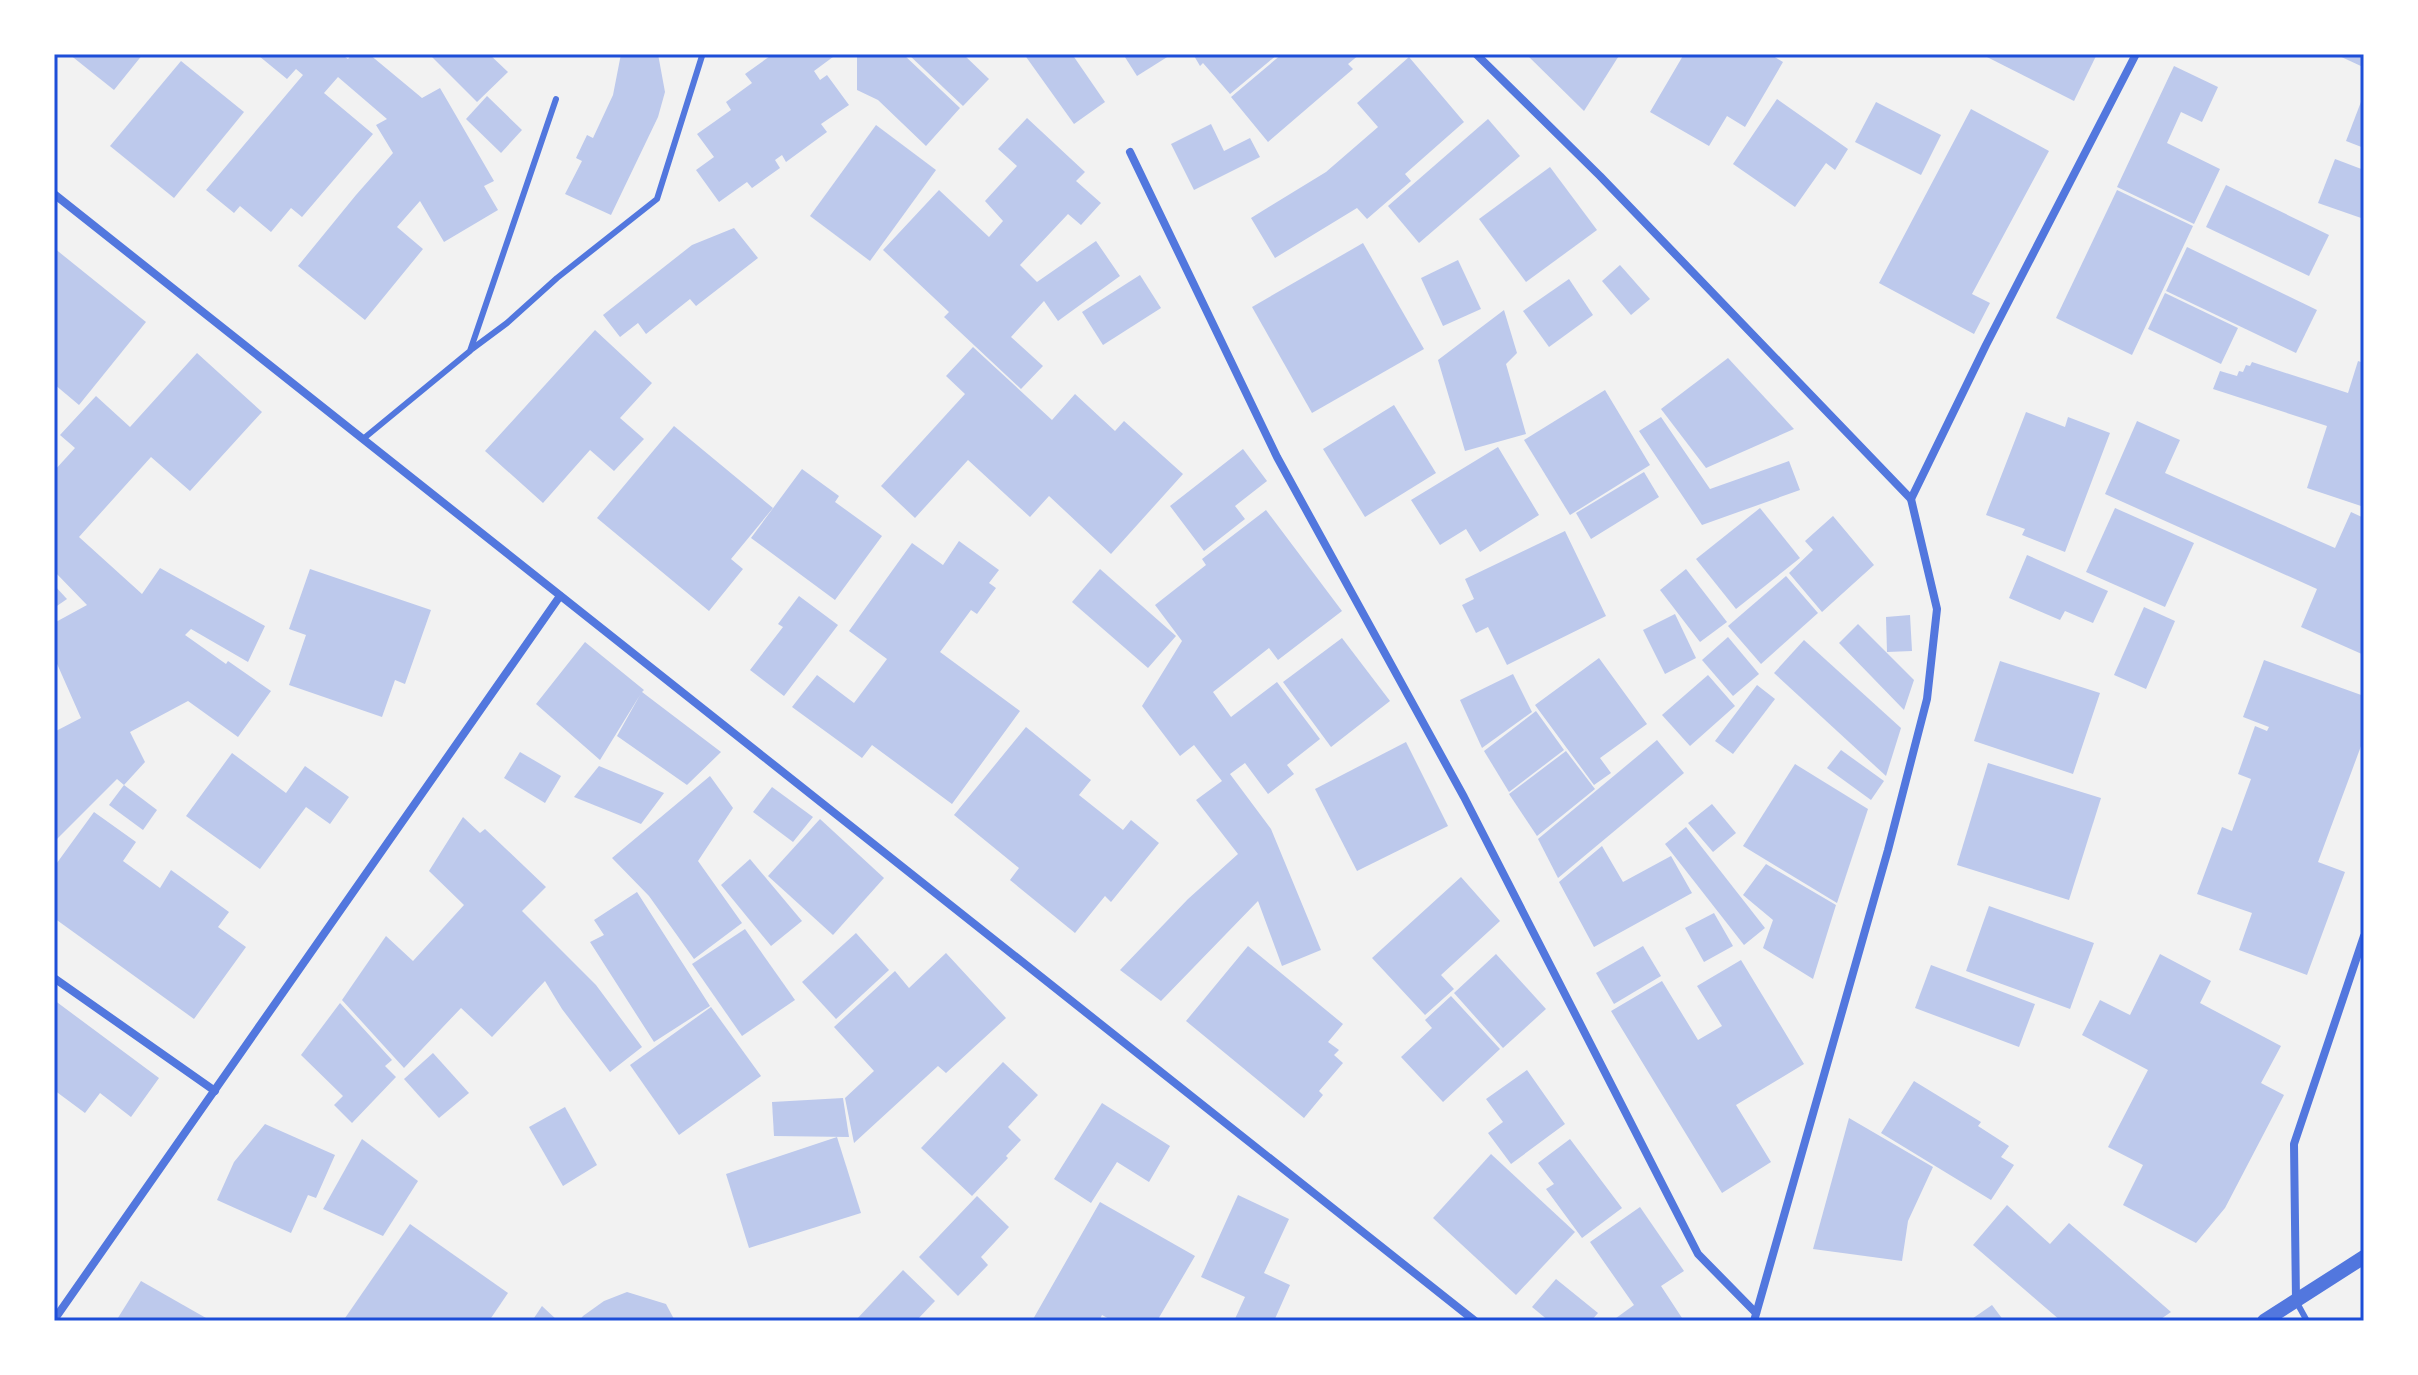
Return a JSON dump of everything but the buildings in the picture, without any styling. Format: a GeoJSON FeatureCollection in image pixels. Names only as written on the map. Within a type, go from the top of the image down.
{"type":"FeatureCollection","features":[{"type":"Feature","properties":{"kind":"street"},"geometry":{"type":"LineString","coordinates":[[1476,54],[1600,176],[1911,499],[1937,609],[1927,699],[1888,850],[1755,1317]]}},
{"type":"Feature","properties":{"kind":"street"},"geometry":{"type":"LineString","coordinates":[[1911,499],[1986,345],[2136,54]]}},
{"type":"Feature","properties":{"kind":"street"},"geometry":{"type":"LineString","coordinates":[[1130,152],[1277,457],[1464,797],[1698,1254],[1755,1317]]}},
{"type":"Feature","properties":{"kind":"street"},"geometry":{"type":"LineString","coordinates":[[54,194],[1475,1321]]}},
{"type":"Feature","properties":{"kind":"street"},"geometry":{"type":"LineString","coordinates":[[54,1320],[560,596]]}},
{"type":"Feature","properties":{"kind":"street"},"geometry":{"type":"LineString","coordinates":[[2296,1301],[2294,1144],[2364,936]]}},
{"type":"Feature","properties":{"kind":"street"},"geometry":{"type":"LineString","coordinates":[[54,978],[215,1091]]}},
{"type":"Feature","properties":{"kind":"street"},"geometry":{"type":"LineString","coordinates":[[2264,1321],[2364,1257]]}},
{"type":"Feature","properties":{"kind":"lane"},"geometry":{"type":"LineString","coordinates":[[363,439],[657,199],[702,56]]}},
{"type":"Feature","properties":{"kind":"lane"},"geometry":{"type":"LineString","coordinates":[[470,351],[556,99]]}},
{"type":"Feature","properties":{"kind":"lane"},"geometry":{"type":"LineString","coordinates":[[2296,1301],[2307,1321]]}}]}
